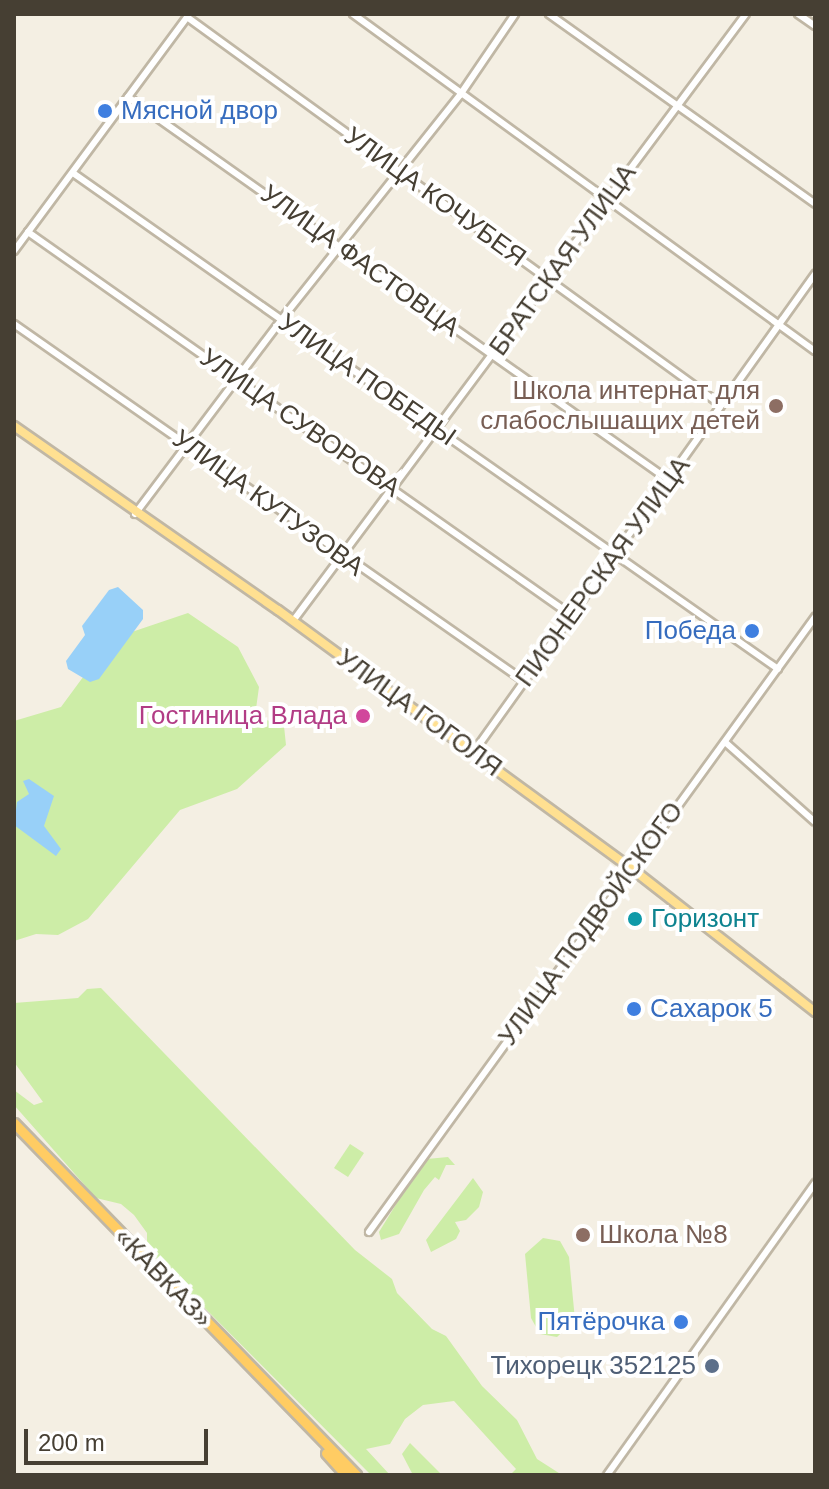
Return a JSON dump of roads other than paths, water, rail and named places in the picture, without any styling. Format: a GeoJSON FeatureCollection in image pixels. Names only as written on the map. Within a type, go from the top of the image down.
{"type":"FeatureCollection","features":[{"type":"Feature","properties":{"kind":"highway","name":"«КАВКАЗ»"},"geometry":{"type":"LineString","coordinates":[[14,1123],[312,1434],[356,1475]]}},
{"type":"Feature","properties":{"kind":"highway","name":"«КАВКАЗ»"},"geometry":{"type":"LineString","coordinates":[[312,1434],[346,1475]]}},
{"type":"Feature","properties":{"kind":"main road","name":"УЛИЦА ГОГОЛЯ"},"geometry":{"type":"LineString","coordinates":[[14,426],[135,514],[293,621],[631,868],[815,1012]]}},
{"type":"Feature","properties":{"kind":"street"},"geometry":{"type":"LineString","coordinates":[[353,14],[363,17],[460,95],[815,351]]}},
{"type":"Feature","properties":{"kind":"street"},"geometry":{"type":"LineString","coordinates":[[135,514],[339,245],[460,95],[515,14]]}},
{"type":"Feature","properties":{"kind":"street"},"geometry":{"type":"LineString","coordinates":[[549,14],[815,204]]}},
{"type":"Feature","properties":{"kind":"street","name":"БРАТСКАЯ УЛИЦА"},"geometry":{"type":"LineString","coordinates":[[293,621],[746,14]]}},
{"type":"Feature","properties":{"kind":"street"},"geometry":{"type":"LineString","coordinates":[[798,14],[815,26]]}},
{"type":"Feature","properties":{"kind":"street"},"geometry":{"type":"LineString","coordinates":[[14,251],[188,15]]}},
{"type":"Feature","properties":{"kind":"street","name":"УЛИЦА КОЧУБЕЯ"},"geometry":{"type":"LineString","coordinates":[[188,15],[721,405]]}},
{"type":"Feature","properties":{"kind":"street","name":"УЛИЦА ФАСТОВЦА"},"geometry":{"type":"LineString","coordinates":[[128,97],[670,481]]}},
{"type":"Feature","properties":{"kind":"street","name":"УЛИЦА ПОБЕДЫ"},"geometry":{"type":"LineString","coordinates":[[73,173],[778,669]]}},
{"type":"Feature","properties":{"kind":"street","name":"УЛИЦА СУВОРОВА"},"geometry":{"type":"LineString","coordinates":[[28,232],[571,615]]}},
{"type":"Feature","properties":{"kind":"street","name":"ПИОНЕРСКАЯ УЛИЦА"},"geometry":{"type":"LineString","coordinates":[[473,753],[670,481],[721,405],[781,326],[815,274]]}},
{"type":"Feature","properties":{"kind":"street","name":"УЛИЦА КУТУЗОВА"},"geometry":{"type":"LineString","coordinates":[[14,324],[343,558],[524,681]]}},
{"type":"Feature","properties":{"kind":"street","name":"УЛИЦА ПОДВОЙСКОГО"},"geometry":{"type":"LineString","coordinates":[[369,1232],[815,617]]}},
{"type":"Feature","properties":{"kind":"street"},"geometry":{"type":"LineString","coordinates":[[725,742],[815,822]]}},
{"type":"Feature","properties":{"kind":"street"},"geometry":{"type":"LineString","coordinates":[[607,1475],[815,1183]]}},
{"type":"Feature","properties":{"kind":"water"},"geometry":{"type":"Polygon","coordinates":[[[118,587],[143,610],[143,619],[99,679],[90,682],[68,669],[66,661],[85,635],[82,626],[109,590],[118,587]]]}},
{"type":"Feature","properties":{"kind":"water"},"geometry":{"type":"Polygon","coordinates":[[[29,779],[54,796],[44,826],[61,849],[56,856],[14,825],[17,802],[29,794],[23,781],[29,779]]]}},
{"type":"Feature","properties":{"kind":"place","name":"Мясной двор"},"geometry":{"type":"Point","coordinates":[105,111]}},
{"type":"Feature","properties":{"kind":"place","name":"Школа интернат для слабослышащих детей"},"geometry":{"type":"Point","coordinates":[776,406]}},
{"type":"Feature","properties":{"kind":"place","name":"Победа"},"geometry":{"type":"Point","coordinates":[752,631]}},
{"type":"Feature","properties":{"kind":"place","name":"Гостиница Влада"},"geometry":{"type":"Point","coordinates":[363,716]}},
{"type":"Feature","properties":{"kind":"place","name":"Горизонт"},"geometry":{"type":"Point","coordinates":[635,919]}},
{"type":"Feature","properties":{"kind":"place","name":"Сахарок 5"},"geometry":{"type":"Point","coordinates":[634,1009]}},
{"type":"Feature","properties":{"kind":"place","name":"Школа №8"},"geometry":{"type":"Point","coordinates":[583,1235]}},
{"type":"Feature","properties":{"kind":"place","name":"Пятёрочка"},"geometry":{"type":"Point","coordinates":[681,1322]}},
{"type":"Feature","properties":{"kind":"place","name":"Тихорецк 352125"},"geometry":{"type":"Point","coordinates":[712,1366]}}]}
